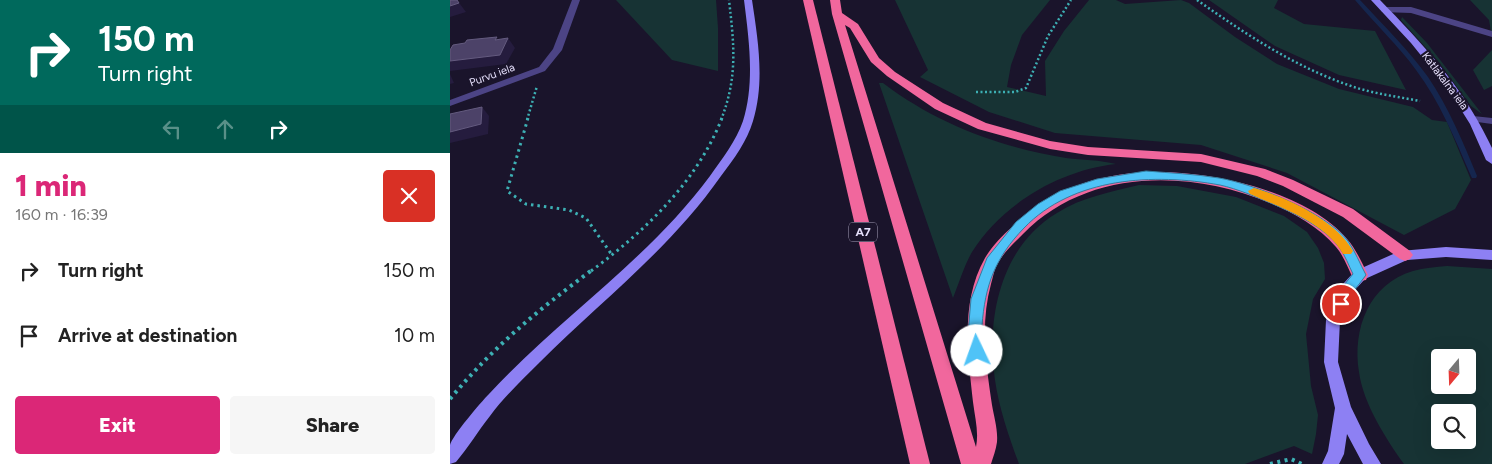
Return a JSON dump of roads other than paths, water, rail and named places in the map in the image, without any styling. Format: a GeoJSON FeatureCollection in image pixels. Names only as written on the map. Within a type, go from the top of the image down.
{"type":"FeatureCollection","features":[{"type":"Feature","properties":{"kind":"highway","name":"A7"},"geometry":{"type":"LineString","coordinates":[[808,0],[920,464]]}},
{"type":"Feature","properties":{"kind":"highway"},"geometry":{"type":"LineString","coordinates":[[836,7],[854,26],[875,60],[891,74],[939,106],[982,126],[1050,145],[1088,151],[1201,158],[1260,172],[1295,186],[1348,213],[1405,255]]}},
{"type":"Feature","properties":{"kind":"highway"},"geometry":{"type":"LineString","coordinates":[[836,7],[971,464]]}},
{"type":"Feature","properties":{"kind":"highway"},"geometry":{"type":"LineString","coordinates":[[981,464],[987,438],[974,334],[978,299],[991,261],[1020,224],[1042,207],[1064,194],[1097,182],[1146,175],[1221,182],[1246,189],[1298,210],[1322,226],[1343,244],[1360,275]]}},
{"type":"Feature","properties":{"kind":"main road"},"geometry":{"type":"LineString","coordinates":[[454,464],[455,450],[488,406],[540,352],[599,296],[656,248],[692,210],[735,149],[748,121],[754,82],[755,56],[748,0]]}},
{"type":"Feature","properties":{"kind":"main road","name":"Katlakalna iela"},"geometry":{"type":"LineString","coordinates":[[1375,0],[1432,62],[1472,119],[1492,160]]}},
{"type":"Feature","properties":{"kind":"main road"},"geometry":{"type":"LineString","coordinates":[[1373,464],[1363,450],[1343,408],[1330,362],[1333,320],[1348,288],[1360,275],[1405,255],[1446,252],[1491,253]]}},
{"type":"Feature","properties":{"kind":"main road"},"geometry":{"type":"LineString","coordinates":[[1330,464],[1336,454],[1343,408]]}},
{"type":"Feature","properties":{"kind":"street","name":"Purvu iela"},"geometry":{"type":"LineString","coordinates":[[450,103],[542,69],[557,50],[576,0]]}},
{"type":"Feature","properties":{"kind":"street"},"geometry":{"type":"LineString","coordinates":[[1385,10],[1405,10],[1428,14],[1492,34]]}},
{"type":"Feature","properties":{"kind":"lane"},"geometry":{"type":"LineString","coordinates":[[1472,119],[1492,121]]}},
{"type":"Feature","properties":{"kind":"waterway"},"geometry":{"type":"LineString","coordinates":[[1357,0],[1398,44],[1426,79],[1451,122],[1474,176]]}}]}
